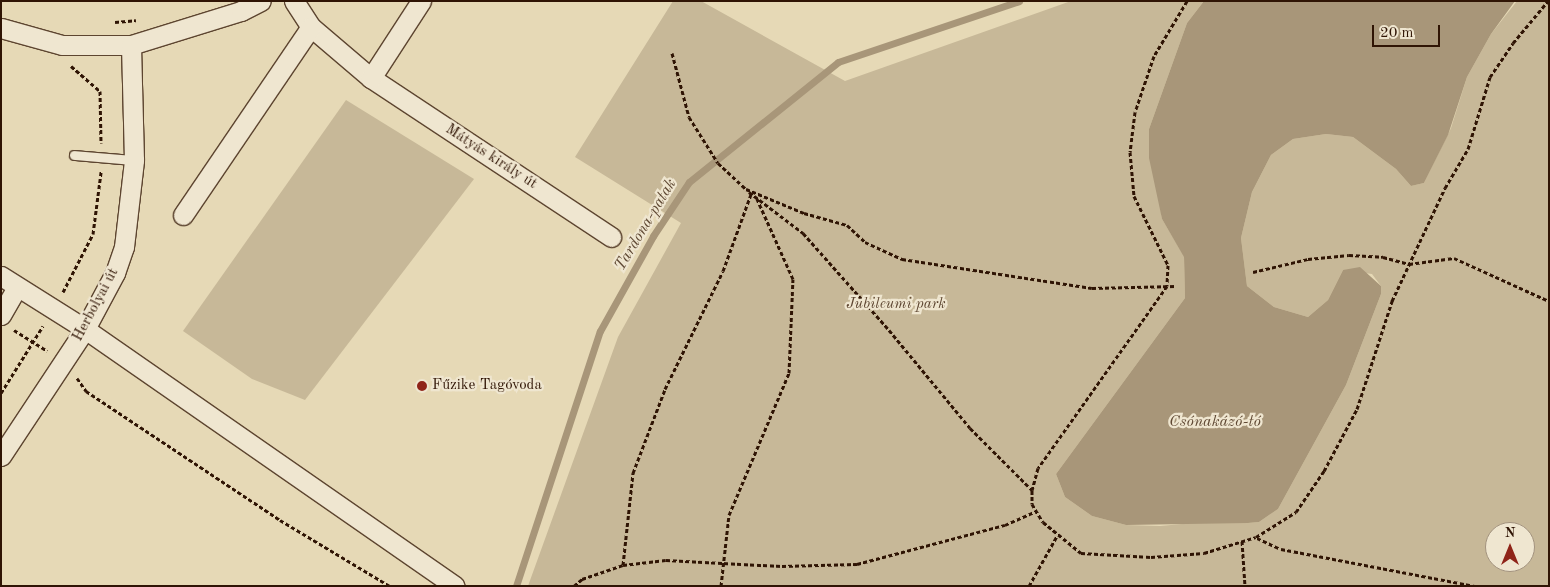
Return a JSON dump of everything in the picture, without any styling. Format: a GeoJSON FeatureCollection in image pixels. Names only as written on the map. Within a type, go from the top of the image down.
{"type":"FeatureCollection","features":[{"type":"Feature","properties":{"kind":"street"},"geometry":{"type":"LineString","coordinates":[[1,28],[62,44],[131,44],[240,11],[261,1]]}},
{"type":"Feature","properties":{"kind":"street","name":"Mátyás király út"},"geometry":{"type":"LineString","coordinates":[[294,1],[311,27],[371,78],[612,237]]}},
{"type":"Feature","properties":{"kind":"street"},"geometry":{"type":"LineString","coordinates":[[371,78],[421,1]]}},
{"type":"Feature","properties":{"kind":"street"},"geometry":{"type":"LineString","coordinates":[[183,214],[311,27]]}},
{"type":"Feature","properties":{"kind":"street","name":"Herbolyai út"},"geometry":{"type":"LineString","coordinates":[[1,456],[85,329],[115,273],[124,248],[134,160],[131,44]]}},
{"type":"Feature","properties":{"kind":"street"},"geometry":{"type":"LineString","coordinates":[[5,321],[9,282],[85,329],[452,585]]}},
{"type":"Feature","properties":{"kind":"lane"},"geometry":{"type":"LineString","coordinates":[[74,155],[134,160]]}},
{"type":"Feature","properties":{"kind":"path"},"geometry":{"type":"LineString","coordinates":[[1187,1],[1154,56],[1135,112],[1130,152],[1134,196],[1168,265],[1167,286],[1038,468],[1032,490],[1032,504],[1036,511],[1057,536],[1081,553],[1151,557],[1204,553],[1256,537],[1296,512],[1324,471],[1357,408],[1392,301],[1445,188],[1468,149],[1490,78],[1514,43],[1548,1]]}},
{"type":"Feature","properties":{"kind":"path"},"geometry":{"type":"LineString","coordinates":[[672,53],[689,117],[718,163],[751,194],[803,233],[889,330],[970,428],[1032,490]]}},
{"type":"Feature","properties":{"kind":"path"},"geometry":{"type":"LineString","coordinates":[[746,189],[804,213],[847,225],[865,242],[902,259],[1092,288],[1176,286]]}},
{"type":"Feature","properties":{"kind":"path"},"geometry":{"type":"LineString","coordinates":[[623,565],[633,473],[665,389],[723,272],[751,194]]}},
{"type":"Feature","properties":{"kind":"path"},"geometry":{"type":"LineString","coordinates":[[721,586],[729,515],[789,373],[793,279],[757,198]]}},
{"type":"Feature","properties":{"kind":"path"},"geometry":{"type":"LineString","coordinates":[[1253,272],[1308,259],[1349,255],[1383,257],[1409,264],[1454,258],[1549,301]]}},
{"type":"Feature","properties":{"kind":"path"},"geometry":{"type":"LineString","coordinates":[[5,321],[64,362],[86,390],[280,520],[390,586]]}},
{"type":"Feature","properties":{"kind":"path"},"geometry":{"type":"LineString","coordinates":[[574,586],[582,579],[623,565],[666,560],[782,566],[857,564],[1005,525],[1036,511]]}},
{"type":"Feature","properties":{"kind":"path"},"geometry":{"type":"LineString","coordinates":[[1029,586],[1057,536]]}},
{"type":"Feature","properties":{"kind":"path"},"geometry":{"type":"LineString","coordinates":[[1256,537],[1281,549],[1474,586]]}},
{"type":"Feature","properties":{"kind":"path"},"geometry":{"type":"LineString","coordinates":[[1242,542],[1244,586]]}},
{"type":"Feature","properties":{"kind":"green space","name":"Jubileumi park"},"geometry":{"type":"Polygon","coordinates":[[[673,1],[701,1],[845,81],[1071,1],[1204,1],[1187,23],[1149,129],[1162,219],[1184,256],[1185,298],[1056,474],[1065,497],[1092,516],[1126,525],[1160,526],[1204,522],[1259,522],[1278,509],[1346,385],[1381,294],[1381,286],[1372,274],[1343,270],[1328,300],[1308,317],[1274,307],[1247,286],[1241,238],[1252,192],[1271,155],[1293,139],[1326,134],[1353,137],[1396,169],[1411,186],[1424,183],[1451,128],[1467,77],[1491,34],[1517,1],[1549,1],[1549,586],[528,586],[618,337],[681,223],[575,157],[673,1]]]}},
{"type":"Feature","properties":{"kind":"green space"},"geometry":{"type":"Polygon","coordinates":[[[346,100],[474,179],[305,400],[252,379],[183,331],[346,100]]]}},
{"type":"Feature","properties":{"kind":"water","name":"Csónakázó-tó"},"geometry":{"type":"Polygon","coordinates":[[[1204,1],[1515,1],[1491,34],[1467,77],[1448,135],[1424,183],[1411,186],[1396,169],[1353,137],[1326,134],[1293,139],[1271,155],[1252,192],[1241,238],[1247,286],[1274,307],[1308,317],[1328,300],[1343,270],[1360,267],[1381,286],[1381,294],[1346,385],[1278,509],[1259,522],[1126,525],[1092,516],[1065,497],[1056,474],[1185,298],[1184,257],[1162,219],[1149,158],[1149,129],[1187,23],[1204,1]]]}},
{"type":"Feature","properties":{"kind":"waterway","name":"Tardona-patak"},"geometry":{"type":"LineString","coordinates":[[516,586],[600,331],[653,236],[689,182],[838,62],[1019,1]]}},
{"type":"Feature","properties":{"kind":"place","name":"Fűzike Tagóvoda"},"geometry":{"type":"Point","coordinates":[422,386]}}]}
